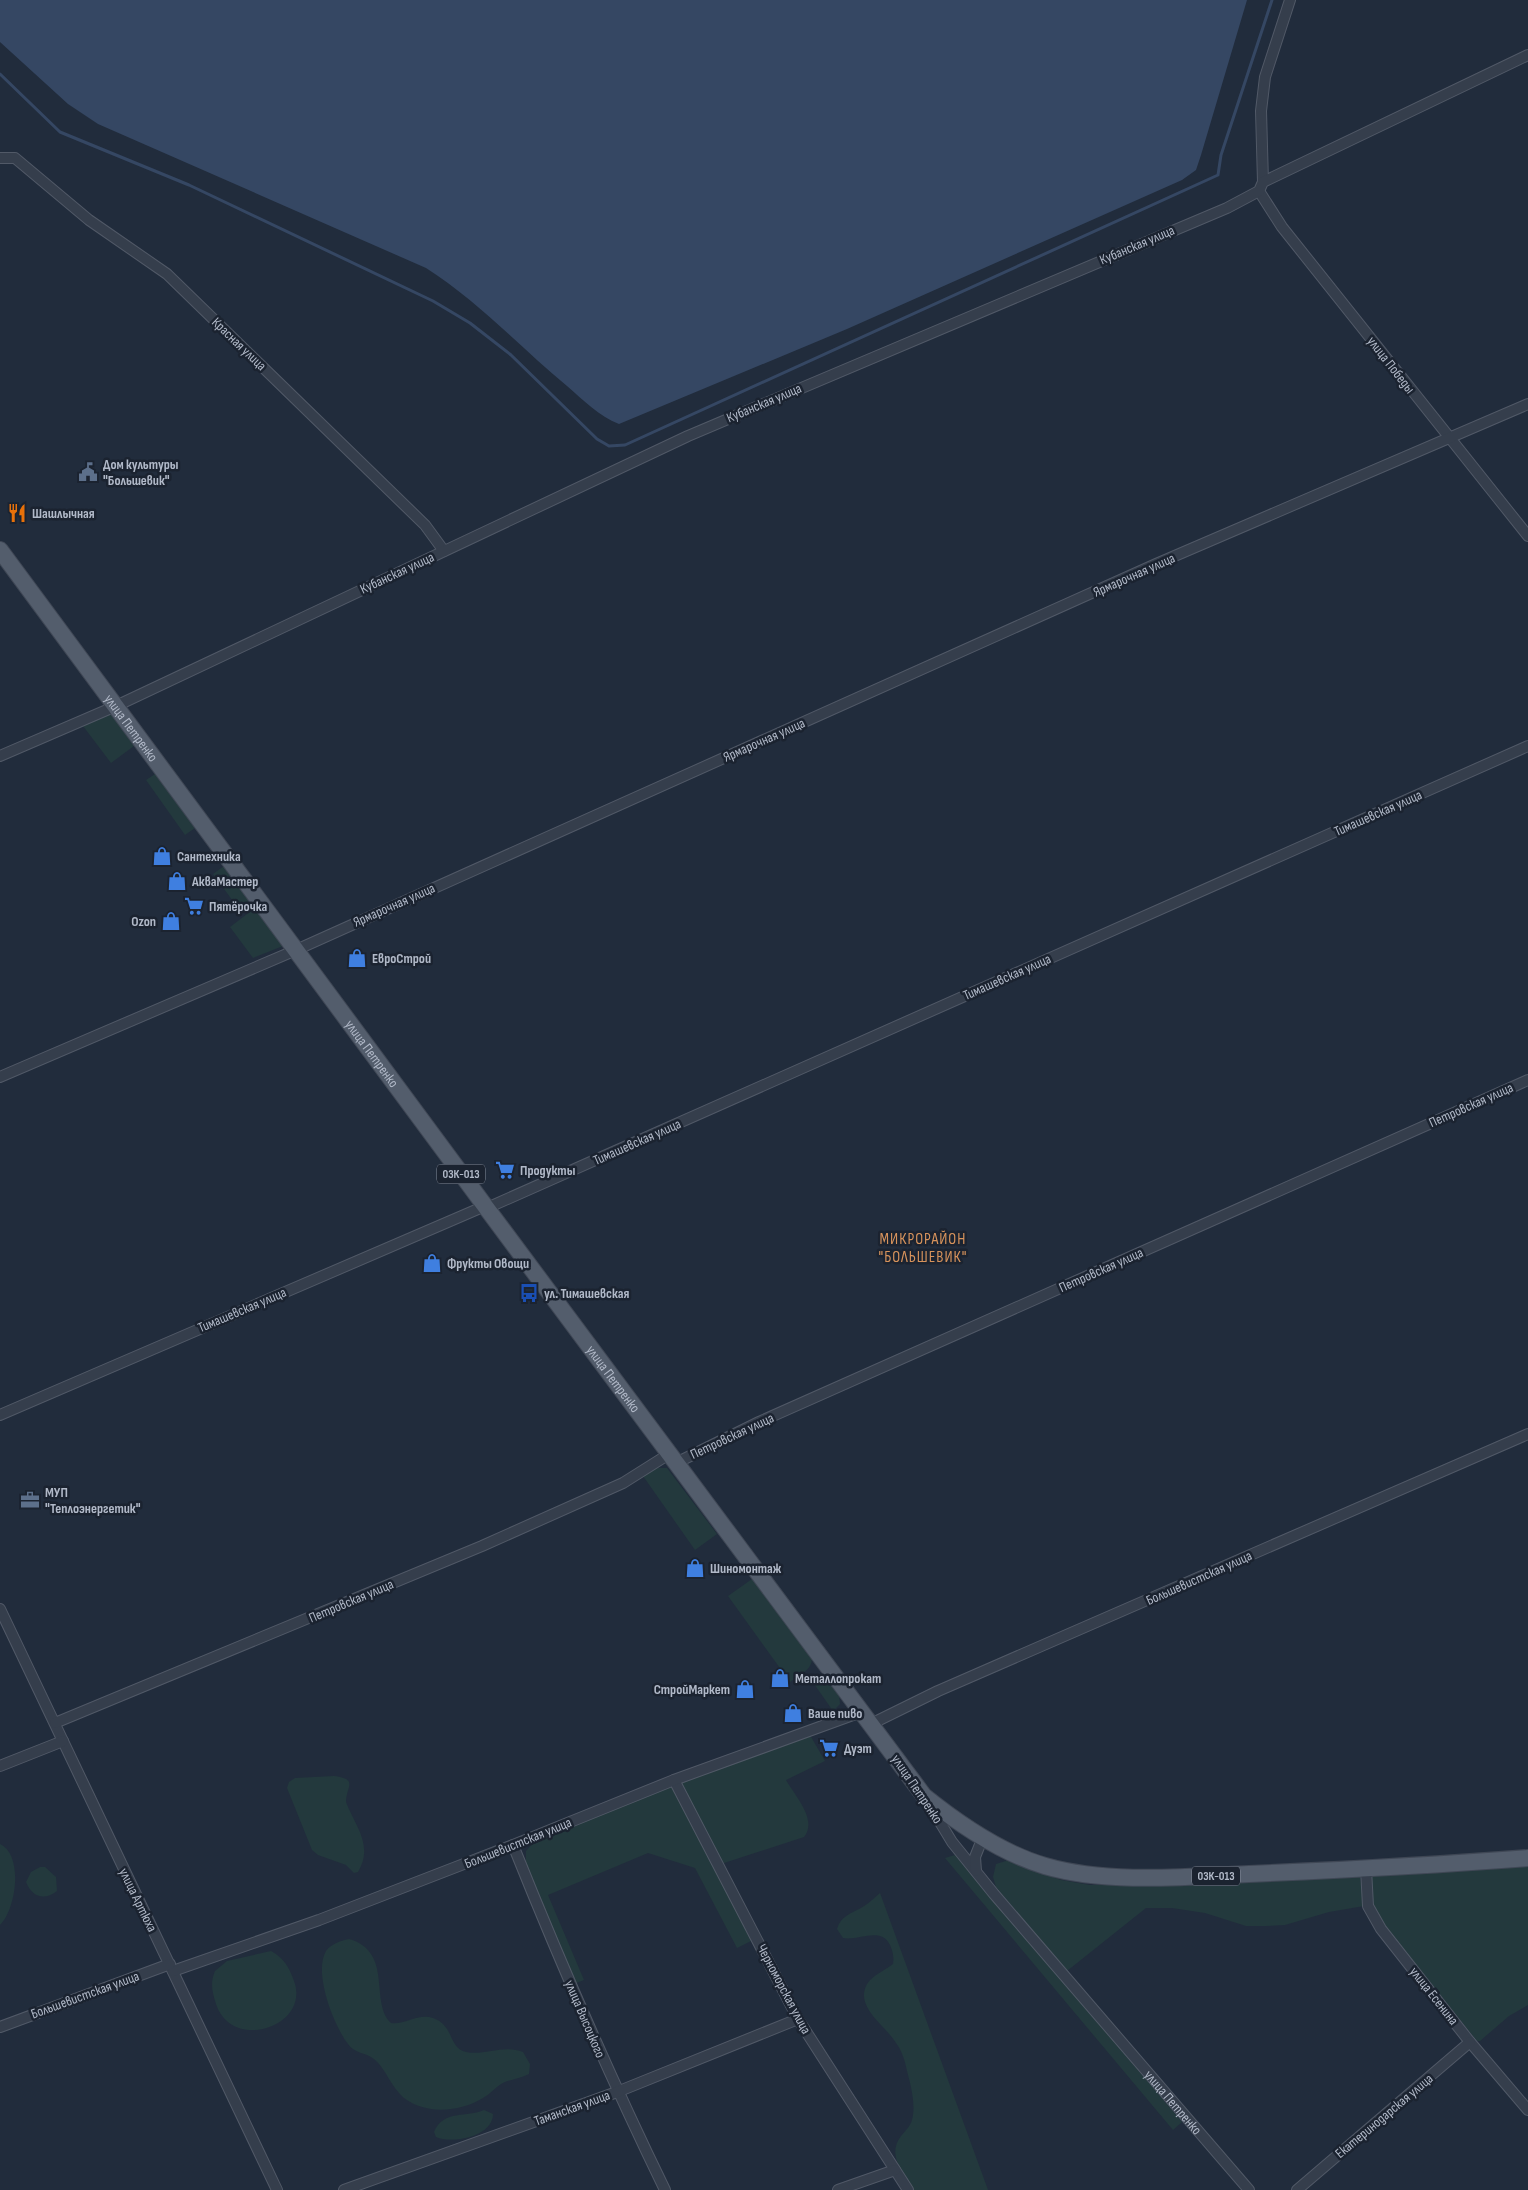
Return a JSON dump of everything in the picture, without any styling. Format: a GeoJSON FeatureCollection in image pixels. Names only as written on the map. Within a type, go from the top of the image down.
{"type":"FeatureCollection","features":[{"type":"Feature","properties":{"kind":"main road","name":"улица Петренко"},"geometry":{"type":"LineString","coordinates":[[0,550],[924,1796]]}},
{"type":"Feature","properties":{"kind":"main road","name":"03К-013"},"geometry":{"type":"LineString","coordinates":[[924,1796],[983,1837],[1015,1855],[1047,1866],[1119,1876],[1218,1876],[1366,1869],[1528,1858]]}},
{"type":"Feature","properties":{"kind":"street"},"geometry":{"type":"LineString","coordinates":[[1261,186],[1260,136],[1265,78],[1290,0]]}},
{"type":"Feature","properties":{"kind":"street","name":"Кубанская улица"},"geometry":{"type":"LineString","coordinates":[[0,756],[116,706],[688,436],[1227,208],[1261,186],[1528,55]]}},
{"type":"Feature","properties":{"kind":"street","name":"Красная улица"},"geometry":{"type":"LineString","coordinates":[[0,158],[14,158],[89,220],[167,274],[425,525],[444,551]]}},
{"type":"Feature","properties":{"kind":"street","name":"улица Победы"},"geometry":{"type":"LineString","coordinates":[[1261,186],[1282,227],[1448,438],[1528,536]]}},
{"type":"Feature","properties":{"kind":"street","name":"Ярмарочная улица"},"geometry":{"type":"LineString","coordinates":[[0,1077],[296,950],[1138,572],[1528,404]]}},
{"type":"Feature","properties":{"kind":"street","name":"Тимашевская улица"},"geometry":{"type":"LineString","coordinates":[[0,1415],[486,1207],[1528,746]]}},
{"type":"Feature","properties":{"kind":"street","name":"Петровская улица"},"geometry":{"type":"LineString","coordinates":[[55,1723],[482,1546],[623,1483],[648,1469],[759,1422],[1528,1080]]}},
{"type":"Feature","properties":{"kind":"street","name":"Большевистская улица"},"geometry":{"type":"LineString","coordinates":[[0,2027],[172,1967],[319,1920],[674,1780],[866,1718],[938,1691],[1528,1434]]}},
{"type":"Feature","properties":{"kind":"street","name":"улица Артюха"},"geometry":{"type":"LineString","coordinates":[[0,1608],[277,2190]]}},
{"type":"Feature","properties":{"kind":"street"},"geometry":{"type":"LineString","coordinates":[[0,1766],[63,1741]]}},
{"type":"Feature","properties":{"kind":"street","name":"Черноморская улица"},"geometry":{"type":"LineString","coordinates":[[674,1780],[798,2019],[908,2190]]}},
{"type":"Feature","properties":{"kind":"street","name":"улица Петренко"},"geometry":{"type":"LineString","coordinates":[[924,1796],[945,1831],[976,1872],[1249,2190]]}},
{"type":"Feature","properties":{"kind":"street"},"geometry":{"type":"LineString","coordinates":[[976,1872],[975,1857],[983,1837]]}},
{"type":"Feature","properties":{"kind":"street","name":"улица Высоцкого"},"geometry":{"type":"LineString","coordinates":[[513,1845],[567,1978],[617,2092],[664,2190]]}},
{"type":"Feature","properties":{"kind":"street","name":"улица Есенина"},"geometry":{"type":"LineString","coordinates":[[1366,1869],[1367,1900],[1374,1917],[1470,2042],[1528,2110]]}},
{"type":"Feature","properties":{"kind":"street","name":"Таманская улица"},"geometry":{"type":"LineString","coordinates":[[344,2190],[617,2092],[798,2019]]}},
{"type":"Feature","properties":{"kind":"street","name":"Екатеринодарская улица"},"geometry":{"type":"LineString","coordinates":[[1297,2190],[1470,2042]]}},
{"type":"Feature","properties":{"kind":"street"},"geometry":{"type":"LineString","coordinates":[[838,2190],[895,2170]]}},
{"type":"Feature","properties":{"kind":"green space"},"geometry":{"type":"Polygon","coordinates":[[[111,714],[134,746],[111,763],[83,726],[111,714]]]}},
{"type":"Feature","properties":{"kind":"green space"},"geometry":{"type":"Polygon","coordinates":[[[155,774],[195,828],[185,835],[146,780],[155,774]]]}},
{"type":"Feature","properties":{"kind":"green space"},"geometry":{"type":"Polygon","coordinates":[[[224,866],[249,901],[238,908],[213,874],[224,866]]]}},
{"type":"Feature","properties":{"kind":"green space"},"geometry":{"type":"Polygon","coordinates":[[[255,908],[283,946],[253,958],[230,927],[255,908]]]}},
{"type":"Feature","properties":{"kind":"green space"},"geometry":{"type":"Polygon","coordinates":[[[656,1468],[667,1468],[717,1534],[695,1550],[643,1476],[656,1468]]]}},
{"type":"Feature","properties":{"kind":"green space"},"geometry":{"type":"Polygon","coordinates":[[[752,1579],[812,1658],[810,1666],[790,1682],[728,1596],[752,1579]]]}},
{"type":"Feature","properties":{"kind":"green space"},"geometry":{"type":"Polygon","coordinates":[[[826,1677],[839,1694],[840,1704],[833,1711],[812,1681],[817,1678],[826,1677]]]}},
{"type":"Feature","properties":{"kind":"green space"},"geometry":{"type":"Polygon","coordinates":[[[810,1735],[825,1761],[786,1780],[807,1816],[808,1830],[804,1837],[721,1864],[679,1783],[810,1735]]]}},
{"type":"Feature","properties":{"kind":"green space"},"geometry":{"type":"Polygon","coordinates":[[[342,1777],[349,1782],[346,1802],[364,1844],[362,1862],[358,1872],[354,1873],[346,1865],[318,1855],[312,1850],[287,1788],[289,1782],[295,1778],[342,1777]]]}},
{"type":"Feature","properties":{"kind":"green space"},"geometry":{"type":"Polygon","coordinates":[[[672,1785],[753,1940],[737,1948],[695,1868],[648,1853],[548,1895],[584,1980],[574,1984],[526,1865],[526,1851],[535,1841],[672,1785]]]}},
{"type":"Feature","properties":{"kind":"green space"},"geometry":{"type":"Polygon","coordinates":[[[0,1844],[8,1850],[12,1859],[15,1883],[10,1908],[6,1918],[0,1925],[0,1844]]]}},
{"type":"Feature","properties":{"kind":"green space"},"geometry":{"type":"Polygon","coordinates":[[[955,1855],[1182,2122],[1173,2130],[945,1858],[955,1855]]]}},
{"type":"Feature","properties":{"kind":"green space"},"geometry":{"type":"Polygon","coordinates":[[[1009,1860],[1061,1880],[1090,1885],[1217,1883],[1360,1876],[1364,1906],[1329,1912],[1285,1925],[1265,1926],[1246,1926],[1205,1913],[1172,1908],[1146,1908],[1067,1971],[996,1887],[993,1877],[996,1864],[1009,1860]]]}},
{"type":"Feature","properties":{"kind":"green space"},"geometry":{"type":"Polygon","coordinates":[[[1528,1866],[1528,2005],[1509,2016],[1480,2041],[1477,2041],[1382,1922],[1373,1907],[1371,1876],[1528,1866]]]}},
{"type":"Feature","properties":{"kind":"green space"},"geometry":{"type":"Polygon","coordinates":[[[40,1867],[45,1867],[56,1877],[57,1891],[43,1897],[35,1894],[26,1882],[31,1872],[40,1867]]]}},
{"type":"Feature","properties":{"kind":"green space"},"geometry":{"type":"Polygon","coordinates":[[[880,1893],[988,2190],[914,2190],[898,2164],[895,2150],[897,2143],[912,2120],[913,2102],[911,2089],[900,2049],[872,2015],[865,2003],[864,1996],[870,1981],[893,1964],[893,1952],[886,1939],[881,1936],[869,1935],[843,1938],[837,1929],[843,1918],[864,1906],[880,1893]]]}},
{"type":"Feature","properties":{"kind":"green space"},"geometry":{"type":"Polygon","coordinates":[[[349,1939],[363,1945],[371,1955],[379,1978],[381,2003],[391,2023],[422,2017],[433,2018],[445,2026],[453,2042],[460,2050],[473,2053],[509,2049],[523,2052],[530,2064],[529,2074],[501,2084],[474,2103],[454,2109],[443,2110],[422,2107],[404,2098],[374,2059],[354,2050],[348,2044],[331,2012],[324,1985],[323,1961],[326,1951],[330,1946],[349,1939]]]}},
{"type":"Feature","properties":{"kind":"green space"},"geometry":{"type":"Polygon","coordinates":[[[271,1951],[286,1963],[294,1981],[296,1997],[291,2010],[281,2021],[267,2028],[252,2030],[237,2027],[225,2019],[216,2004],[212,1987],[215,1971],[227,1961],[271,1951]]]}},
{"type":"Feature","properties":{"kind":"green space"},"geometry":{"type":"Polygon","coordinates":[[[484,2110],[493,2114],[491,2122],[479,2133],[471,2137],[452,2140],[436,2137],[434,2132],[444,2120],[456,2115],[484,2110]]]}},
{"type":"Feature","properties":{"kind":"water"},"geometry":{"type":"Polygon","coordinates":[[[0,0],[1247,0],[1196,170],[1182,180],[847,329],[619,424],[605,417],[592,407],[481,310],[426,268],[98,124],[68,104],[0,42],[0,0]]]}},
{"type":"Feature","properties":{"kind":"waterway"},"geometry":{"type":"LineString","coordinates":[[0,74],[60,132],[189,185],[433,301],[470,323],[511,355],[597,439],[609,446],[625,445],[1218,175],[1221,155],[1272,0]]}},
{"type":"Feature","properties":{"kind":"place","name":"Дом культуры \"Большевик\""},"geometry":{"type":"Point","coordinates":[88,472]}},
{"type":"Feature","properties":{"kind":"place","name":"Шашлычная"},"geometry":{"type":"Point","coordinates":[17,513]}},
{"type":"Feature","properties":{"kind":"place","name":"Сантехника"},"geometry":{"type":"Point","coordinates":[162,856]}},
{"type":"Feature","properties":{"kind":"place","name":"АкваМастер"},"geometry":{"type":"Point","coordinates":[177,881]}},
{"type":"Feature","properties":{"kind":"place","name":"Пятёрочка"},"geometry":{"type":"Point","coordinates":[194,906]}},
{"type":"Feature","properties":{"kind":"place","name":"Ozon"},"geometry":{"type":"Point","coordinates":[171,921]}},
{"type":"Feature","properties":{"kind":"place","name":"ЕвроСтрой"},"geometry":{"type":"Point","coordinates":[357,958]}},
{"type":"Feature","properties":{"kind":"place","name":"Продукты"},"geometry":{"type":"Point","coordinates":[505,1170]}},
{"type":"Feature","properties":{"kind":"place","name":"Фрукты Овощи"},"geometry":{"type":"Point","coordinates":[432,1263]}},
{"type":"Feature","properties":{"kind":"place","name":"ул. Тимашевская"},"geometry":{"type":"Point","coordinates":[529,1293]}},
{"type":"Feature","properties":{"kind":"place","name":"МУП \"Теплоэнергетик\""},"geometry":{"type":"Point","coordinates":[30,1500]}},
{"type":"Feature","properties":{"kind":"place","name":"Шиномонтаж"},"geometry":{"type":"Point","coordinates":[695,1568]}},
{"type":"Feature","properties":{"kind":"place","name":"Металлопрокат"},"geometry":{"type":"Point","coordinates":[780,1678]}},
{"type":"Feature","properties":{"kind":"place","name":"СтройМаркет"},"geometry":{"type":"Point","coordinates":[745,1689]}},
{"type":"Feature","properties":{"kind":"place","name":"Ваше пиво"},"geometry":{"type":"Point","coordinates":[793,1713]}},
{"type":"Feature","properties":{"kind":"place","name":"Дуэт"},"geometry":{"type":"Point","coordinates":[829,1748]}},
{"type":"Feature","properties":{"kind":"district","name":"МИКРОРАЙОН \"БОЛЬШЕВИК\""},"geometry":{"type":"Point","coordinates":[923,1248]}}]}
